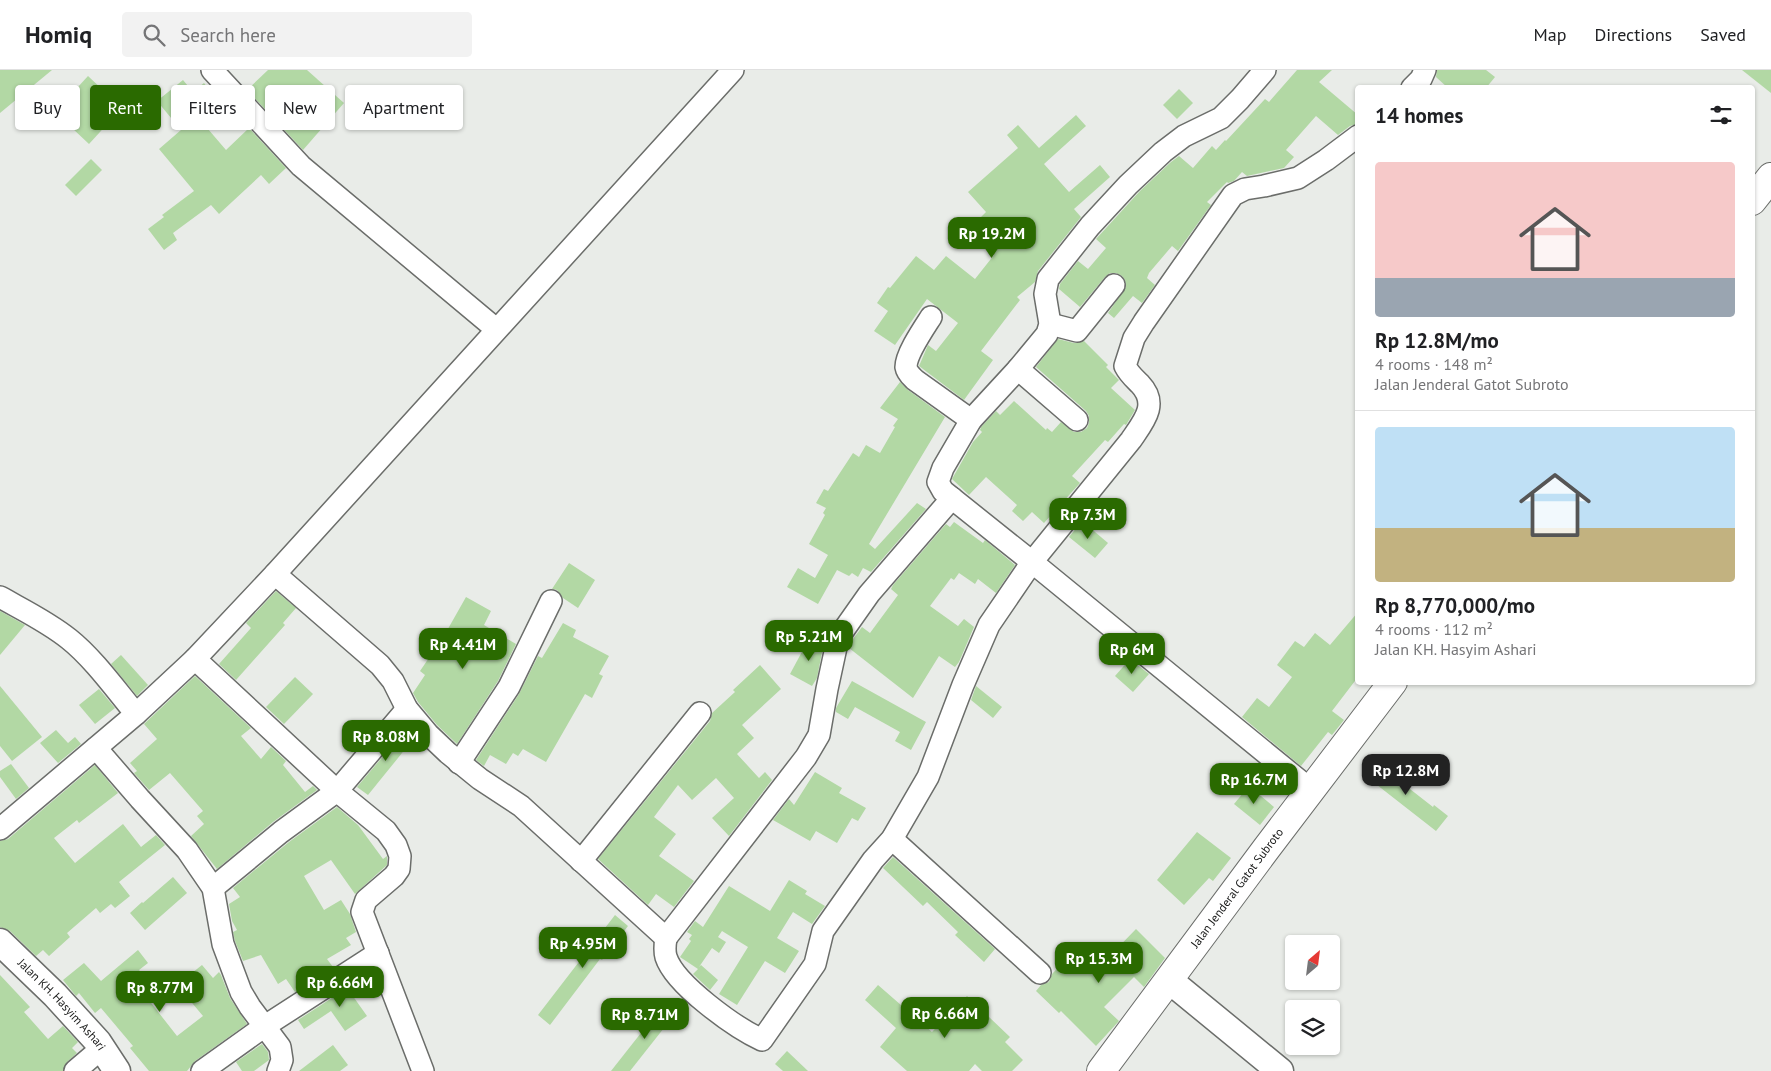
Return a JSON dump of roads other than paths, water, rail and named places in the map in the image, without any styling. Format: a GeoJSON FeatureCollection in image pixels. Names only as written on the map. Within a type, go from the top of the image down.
{"type":"FeatureCollection","features":[{"type":"Feature","properties":{"kind":"main road"},"geometry":{"type":"LineString","coordinates":[[1755,198],[1771,177]]}},
{"type":"Feature","properties":{"kind":"main road","name":"Jalan Jenderal Gatot Subroto"},"geometry":{"type":"LineString","coordinates":[[1100,1071],[1391,685]]}},
{"type":"Feature","properties":{"kind":"street"},"geometry":{"type":"LineString","coordinates":[[212,70],[297,162],[496,329]]}},
{"type":"Feature","properties":{"kind":"street"},"geometry":{"type":"LineString","coordinates":[[0,828],[136,714],[195,659],[275,574],[733,70]]}},
{"type":"Feature","properties":{"kind":"street"},"geometry":{"type":"LineString","coordinates":[[1265,70],[1221,118],[1184,136],[1162,152],[1090,226],[1048,279],[1045,294],[1050,324],[1048,334],[1035,351],[971,420],[940,473],[938,482],[947,495],[1311,790]]}},
{"type":"Feature","properties":{"kind":"street"},"geometry":{"type":"LineString","coordinates":[[1415,85],[1421,79],[1425,70]]}},
{"type":"Feature","properties":{"kind":"street"},"geometry":{"type":"LineString","coordinates":[[952,498],[869,594],[838,638],[826,688],[819,735],[806,758],[666,938],[667,958],[675,973],[728,1020],[747,1033],[762,1040],[815,964],[823,930],[873,860],[892,839],[928,777],[963,684],[989,626],[1032,562],[1131,440],[1144,421],[1150,402],[1148,393],[1128,373],[1125,366],[1129,350],[1144,322],[1233,195],[1245,189],[1298,178],[1355,138]]}},
{"type":"Feature","properties":{"kind":"street"},"geometry":{"type":"LineString","coordinates":[[1050,324],[1077,332],[1114,285]]}},
{"type":"Feature","properties":{"kind":"street"},"geometry":{"type":"LineString","coordinates":[[931,316],[909,357],[906,366],[908,373],[971,420]]}},
{"type":"Feature","properties":{"kind":"street"},"geometry":{"type":"LineString","coordinates":[[1018,369],[1077,420]]}},
{"type":"Feature","properties":{"kind":"street"},"geometry":{"type":"LineString","coordinates":[[275,574],[380,664],[393,681],[407,709],[428,734],[480,779],[521,806],[666,938]]}},
{"type":"Feature","properties":{"kind":"street"},"geometry":{"type":"LineString","coordinates":[[0,597],[69,638],[80,648],[136,714]]}},
{"type":"Feature","properties":{"kind":"street"},"geometry":{"type":"LineString","coordinates":[[460,763],[509,687],[551,601]]}},
{"type":"Feature","properties":{"kind":"street"},"geometry":{"type":"LineString","coordinates":[[195,659],[337,791],[386,831],[398,849],[400,856],[399,869],[394,876],[366,900],[362,912],[424,1071]]}},
{"type":"Feature","properties":{"kind":"street"},"geometry":{"type":"LineString","coordinates":[[213,888],[274,838],[337,791],[407,709]]}},
{"type":"Feature","properties":{"kind":"street"},"geometry":{"type":"LineString","coordinates":[[581,861],[700,713]]}},
{"type":"Feature","properties":{"kind":"street"},"geometry":{"type":"LineString","coordinates":[[96,748],[140,800],[187,850],[213,888],[224,944],[232,970],[245,1000],[277,1041],[282,1054],[278,1071]]}},
{"type":"Feature","properties":{"kind":"street"},"geometry":{"type":"LineString","coordinates":[[892,839],[1040,973]]}},
{"type":"Feature","properties":{"kind":"street","name":"Jalan KH. Hasyim Ashari"},"geometry":{"type":"LineString","coordinates":[[0,942],[55,994],[102,1048],[117,1071]]}},
{"type":"Feature","properties":{"kind":"street"},"geometry":{"type":"LineString","coordinates":[[202,1071],[265,1026],[378,953]]}},
{"type":"Feature","properties":{"kind":"street"},"geometry":{"type":"LineString","coordinates":[[1169,980],[1280,1071]]}},
{"type":"Feature","properties":{"kind":"street"},"geometry":{"type":"LineString","coordinates":[[75,1071],[102,1048]]}}]}
